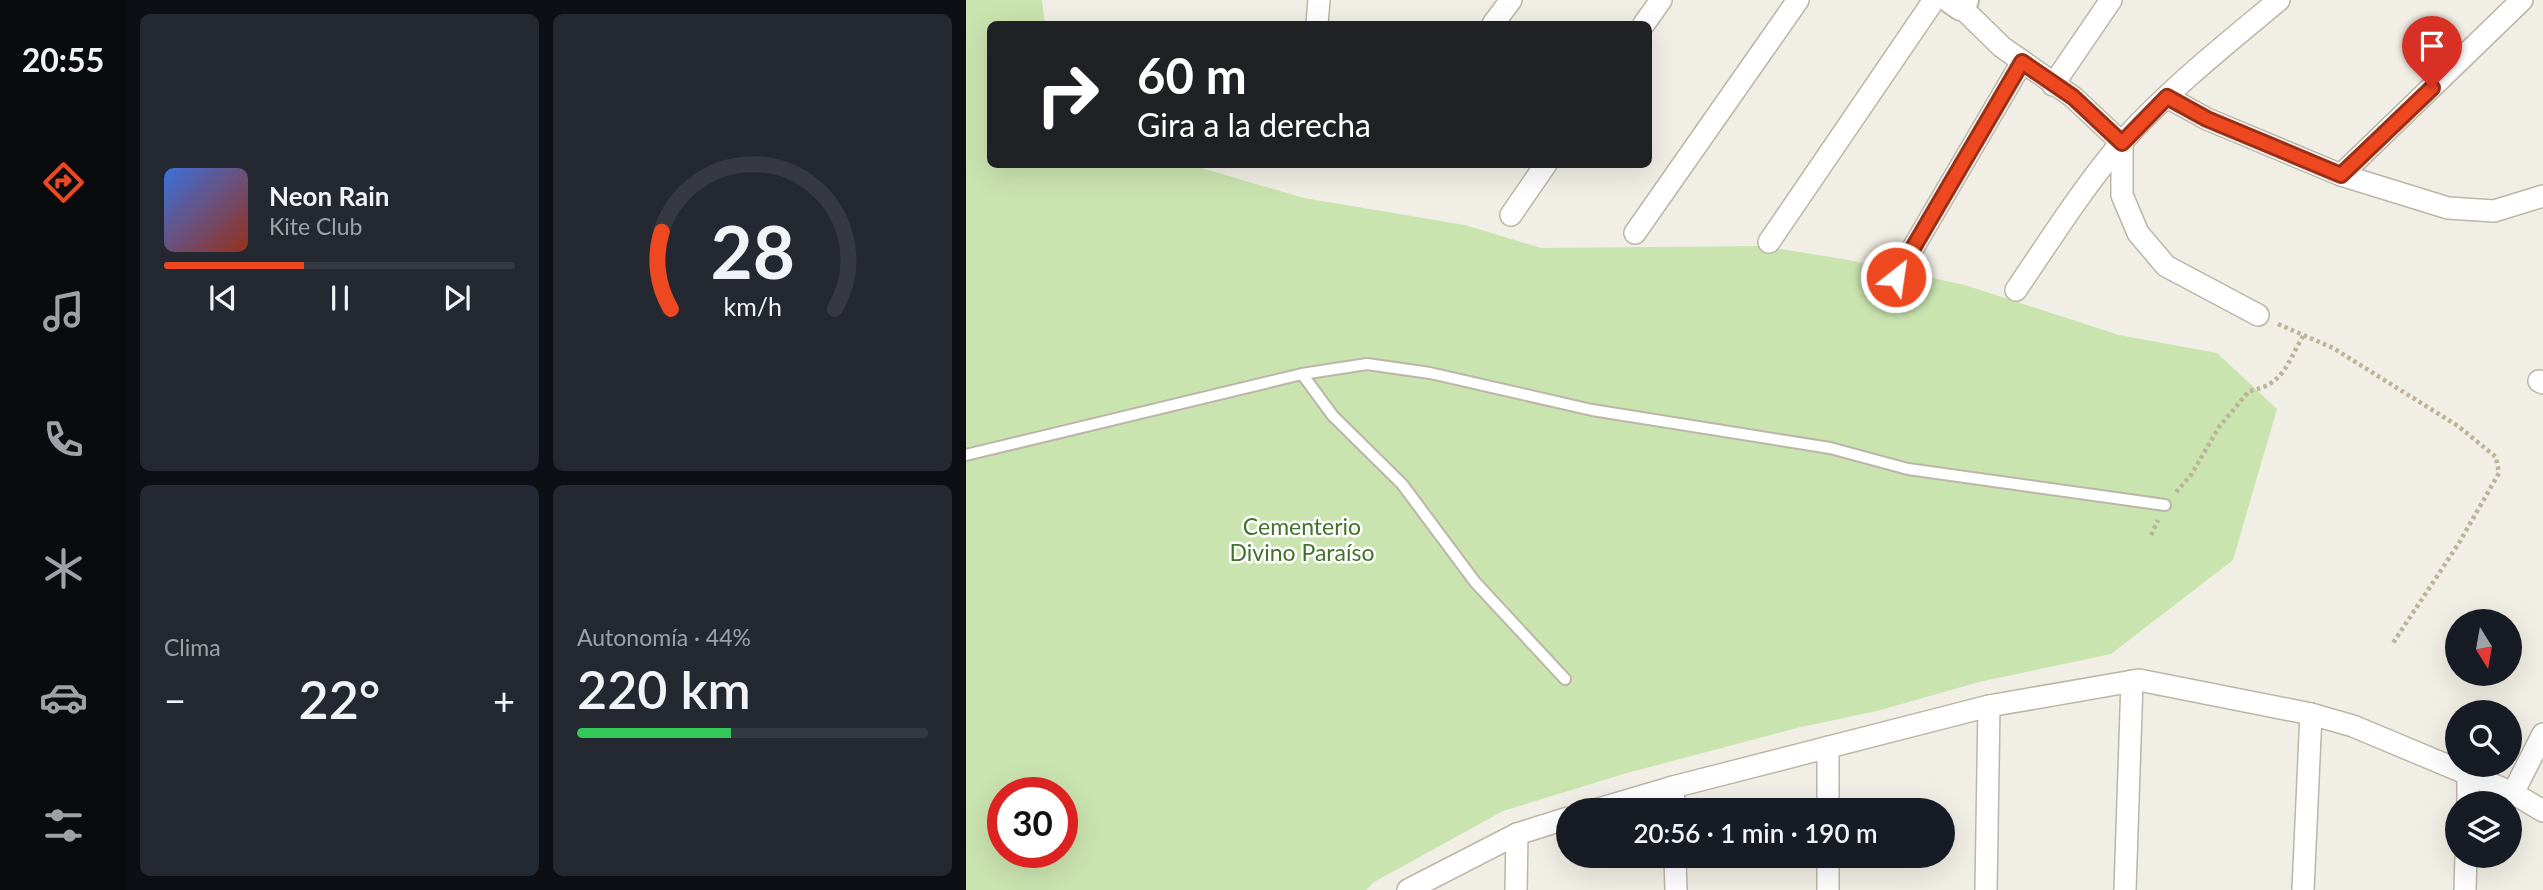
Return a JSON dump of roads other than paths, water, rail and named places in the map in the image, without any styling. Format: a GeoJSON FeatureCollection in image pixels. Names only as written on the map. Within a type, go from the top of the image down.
{"type":"FeatureCollection","features":[{"type":"Feature","properties":{"kind":"street"},"geometry":{"type":"LineString","coordinates":[[1317,21],[1319,0]]}},
{"type":"Feature","properties":{"kind":"street"},"geometry":{"type":"LineString","coordinates":[[1495,21],[1511,0]]}},
{"type":"Feature","properties":{"kind":"street"},"geometry":{"type":"LineString","coordinates":[[1646,21],[1661,0]]}},
{"type":"Feature","properties":{"kind":"street"},"geometry":{"type":"LineString","coordinates":[[1635,233],[1798,0]]}},
{"type":"Feature","properties":{"kind":"street"},"geometry":{"type":"LineString","coordinates":[[1769,242],[1934,0]]}},
{"type":"Feature","properties":{"kind":"street"},"geometry":{"type":"LineString","coordinates":[[2053,85],[2111,0]]}},
{"type":"Feature","properties":{"kind":"street"},"geometry":{"type":"LineString","coordinates":[[2016,290],[2086,186],[2122,143],[2167,97],[2279,0]]}},
{"type":"Feature","properties":{"kind":"street"},"geometry":{"type":"LineString","coordinates":[[2341,175],[2522,0]]}},
{"type":"Feature","properties":{"kind":"street"},"geometry":{"type":"LineString","coordinates":[[1959,2],[2022,62],[2073,97],[2122,143],[2122,195],[2138,233],[2166,266],[2258,315]]}},
{"type":"Feature","properties":{"kind":"street"},"geometry":{"type":"LineString","coordinates":[[1896,277],[2022,62]]}},
{"type":"Feature","properties":{"kind":"street"},"geometry":{"type":"LineString","coordinates":[[2167,97],[2207,119],[2341,175],[2448,208],[2494,211],[2543,196]]}},
{"type":"Feature","properties":{"kind":"street"},"geometry":{"type":"LineString","coordinates":[[1511,215],[1543,168]]}},
{"type":"Feature","properties":{"kind":"street"},"geometry":{"type":"LineString","coordinates":[[1636,798],[1989,706],[2139,680],[2311,714],[2353,726],[2445,764]]}},
{"type":"Feature","properties":{"kind":"street"},"geometry":{"type":"LineString","coordinates":[[2125,890],[2132,681]]}},
{"type":"Feature","properties":{"kind":"street"},"geometry":{"type":"LineString","coordinates":[[1986,890],[1989,706]]}},
{"type":"Feature","properties":{"kind":"street"},"geometry":{"type":"LineString","coordinates":[[2303,890],[2311,714]]}},
{"type":"Feature","properties":{"kind":"street"},"geometry":{"type":"LineString","coordinates":[[2514,791],[2543,734]]}},
{"type":"Feature","properties":{"kind":"street"},"geometry":{"type":"LineString","coordinates":[[1828,747],[1828,798]]}},
{"type":"Feature","properties":{"kind":"street"},"geometry":{"type":"LineString","coordinates":[[2475,777],[2508,791]]}},
{"type":"Feature","properties":{"kind":"street"},"geometry":{"type":"LineString","coordinates":[[1673,787],[1673,798]]}},
{"type":"Feature","properties":{"kind":"street"},"geometry":{"type":"LineString","coordinates":[[2522,798],[2543,811]]}},
{"type":"Feature","properties":{"kind":"street"},"geometry":{"type":"LineString","coordinates":[[1408,890],[1517,834],[1556,822]]}},
{"type":"Feature","properties":{"kind":"street"},"geometry":{"type":"LineString","coordinates":[[1516,890],[1517,834]]}},
{"type":"Feature","properties":{"kind":"street"},"geometry":{"type":"LineString","coordinates":[[1675,868],[1676,890]]}},
{"type":"Feature","properties":{"kind":"street"},"geometry":{"type":"LineString","coordinates":[[1828,868],[1828,890]]}},
{"type":"Feature","properties":{"kind":"street"},"geometry":{"type":"LineString","coordinates":[[2465,890],[2466,868]]}},
{"type":"Feature","properties":{"kind":"lane"},"geometry":{"type":"LineString","coordinates":[[966,455],[1302,374],[1367,365],[1430,373],[1592,410],[1830,448],[1908,468],[2165,505]]}},
{"type":"Feature","properties":{"kind":"lane"},"geometry":{"type":"LineString","coordinates":[[1302,374],[1333,416],[1402,484],[1475,582],[1565,679]]}},
{"type":"Feature","properties":{"kind":"park label","name":"Cementerio Divino Paraíso"},"geometry":{"type":"Point","coordinates":[1302,540]}}]}
